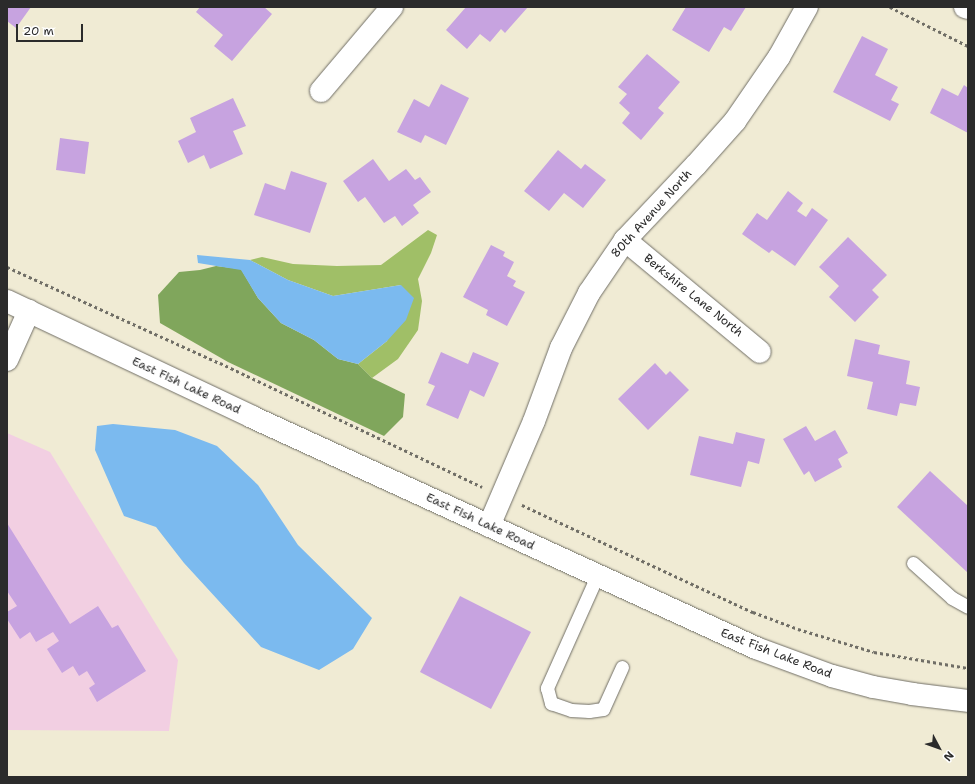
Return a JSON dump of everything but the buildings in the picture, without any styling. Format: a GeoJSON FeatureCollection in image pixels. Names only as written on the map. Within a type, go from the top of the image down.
{"type":"FeatureCollection","features":[{"type":"Feature","properties":{"kind":"street"},"geometry":{"type":"LineString","coordinates":[[321,91],[392,7]]}},
{"type":"Feature","properties":{"kind":"street","name":"80th Avenue North"},"geometry":{"type":"LineString","coordinates":[[489,526],[534,421],[561,348],[588,293],[625,240],[696,165],[735,121],[779,57],[807,7]]}},
{"type":"Feature","properties":{"kind":"street","name":"Berkshire Lane North"},"geometry":{"type":"LineString","coordinates":[[625,240],[760,352]]}},
{"type":"Feature","properties":{"kind":"street","name":"East Fish Lake Road"},"geometry":{"type":"LineString","coordinates":[[7,301],[252,417],[741,642],[812,670],[873,687],[968,702]]}},
{"type":"Feature","properties":{"kind":"street"},"geometry":{"type":"LineString","coordinates":[[7,360],[29,311]]}},
{"type":"Feature","properties":{"kind":"lane"},"geometry":{"type":"LineString","coordinates":[[914,563],[952,598],[968,607]]}},
{"type":"Feature","properties":{"kind":"lane"},"geometry":{"type":"LineString","coordinates":[[597,576],[547,688],[550,703],[571,710],[589,711],[603,709],[622,667]]}},
{"type":"Feature","properties":{"kind":"path"},"geometry":{"type":"LineString","coordinates":[[890,7],[968,46]]}},
{"type":"Feature","properties":{"kind":"path"},"geometry":{"type":"LineString","coordinates":[[7,267],[220,363],[488,489]]}},
{"type":"Feature","properties":{"kind":"path"},"geometry":{"type":"LineString","coordinates":[[516,502],[726,599],[798,628],[874,652],[968,668]]}},
{"type":"Feature","properties":{"kind":"shaded area"},"geometry":{"type":"Polygon","coordinates":[[[7,433],[50,452],[178,660],[169,731],[7,730],[7,433]]]}},
{"type":"Feature","properties":{"kind":"green space"},"geometry":{"type":"Polygon","coordinates":[[[428,230],[437,235],[431,253],[418,279],[422,301],[418,330],[398,359],[372,378],[358,364],[387,341],[401,285],[333,296],[288,280],[250,260],[262,257],[293,264],[337,266],[381,265],[428,230]]]}},
{"type":"Feature","properties":{"kind":"green space"},"geometry":{"type":"Polygon","coordinates":[[[216,266],[241,269],[258,298],[281,323],[314,340],[338,359],[358,364],[372,378],[405,394],[403,417],[384,436],[228,362],[160,323],[158,295],[179,272],[200,270],[216,266]]]}},
{"type":"Feature","properties":{"kind":"water"},"geometry":{"type":"Polygon","coordinates":[[[197,255],[250,260],[288,280],[333,296],[401,285],[414,298],[406,320],[387,341],[358,364],[338,359],[314,340],[281,323],[258,298],[241,270],[198,263],[197,255]]]}},
{"type":"Feature","properties":{"kind":"water"},"geometry":{"type":"Polygon","coordinates":[[[113,424],[175,430],[217,446],[258,485],[298,545],[372,618],[353,649],[319,670],[261,647],[184,563],[156,527],[124,516],[95,450],[97,426],[113,424]]]}}]}
